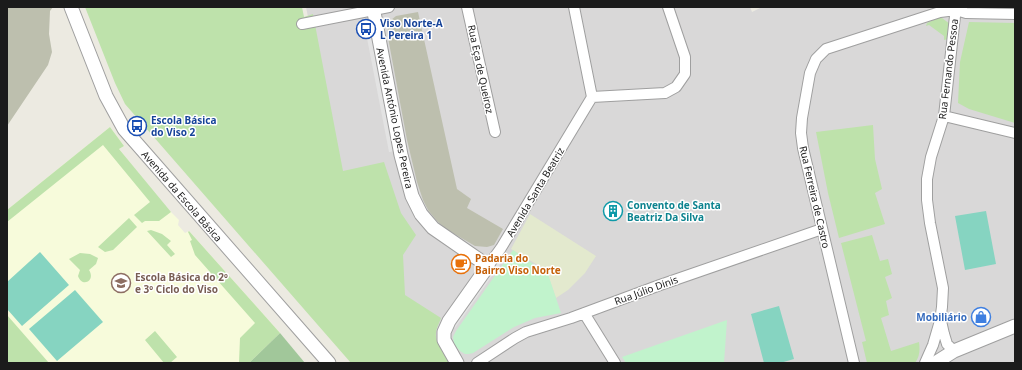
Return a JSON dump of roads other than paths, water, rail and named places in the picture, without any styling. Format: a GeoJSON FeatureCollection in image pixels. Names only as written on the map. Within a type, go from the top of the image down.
{"type":"FeatureCollection","features":[{"type":"Feature","properties":{"kind":"street","name":"Avenida da Escola Básica"},"geometry":{"type":"LineString","coordinates":[[71,7],[106,96],[124,129],[329,363]]}},
{"type":"Feature","properties":{"kind":"street"},"geometry":{"type":"LineString","coordinates":[[302,24],[389,7]]}},
{"type":"Feature","properties":{"kind":"street","name":"Rua Eça de Queiroz"},"geometry":{"type":"LineString","coordinates":[[467,7],[495,132]]}},
{"type":"Feature","properties":{"kind":"street"},"geometry":{"type":"LineString","coordinates":[[574,7],[592,97],[665,93],[676,87],[685,74],[685,58],[668,7]]}},
{"type":"Feature","properties":{"kind":"street","name":"Rua Ferreira de Castro"},"geometry":{"type":"LineString","coordinates":[[854,363],[803,148],[801,133],[802,118],[810,73],[816,59],[826,49],[956,8],[966,13],[1015,14]]}},
{"type":"Feature","properties":{"kind":"street","name":"Rua Fernando Pessoa"},"geometry":{"type":"LineString","coordinates":[[925,363],[933,345],[940,317],[942,288],[930,223],[927,200],[927,179],[931,157],[944,116],[956,8]]}},
{"type":"Feature","properties":{"kind":"street","name":"Avenida António Lopes Pereira"},"geometry":{"type":"LineString","coordinates":[[373,9],[401,155],[412,196],[422,214],[433,228],[488,266]]}},
{"type":"Feature","properties":{"kind":"street","name":"Avenida Santa Beatriz"},"geometry":{"type":"LineString","coordinates":[[457,363],[444,340],[444,332],[449,321],[501,248],[592,97]]}},
{"type":"Feature","properties":{"kind":"street"},"geometry":{"type":"LineString","coordinates":[[944,116],[1015,133]]}},
{"type":"Feature","properties":{"kind":"street","name":"Rua Júlio Dinis"},"geometry":{"type":"LineString","coordinates":[[477,363],[526,332],[822,229]]}},
{"type":"Feature","properties":{"kind":"street"},"geometry":{"type":"LineString","coordinates":[[584,313],[615,363]]}},
{"type":"Feature","properties":{"kind":"street"},"geometry":{"type":"LineString","coordinates":[[940,317],[947,344],[954,351]]}},
{"type":"Feature","properties":{"kind":"street"},"geometry":{"type":"LineString","coordinates":[[936,363],[954,351],[1015,326]]}},
{"type":"Feature","properties":{"kind":"place","name":"Viso Norte-A L Pereira 1"},"geometry":{"type":"Point","coordinates":[366,29]}},
{"type":"Feature","properties":{"kind":"place","name":"Escola Básica do Viso 2"},"geometry":{"type":"Point","coordinates":[137,126]}},
{"type":"Feature","properties":{"kind":"place","name":"Convento de Santa Beatriz Da Silva"},"geometry":{"type":"Point","coordinates":[613,211]}},
{"type":"Feature","properties":{"kind":"place","name":"Padaria do Bairro Viso Norte"},"geometry":{"type":"Point","coordinates":[461,264]}},
{"type":"Feature","properties":{"kind":"place","name":"Escola Básica do 2º e 3º Ciclo do Viso"},"geometry":{"type":"Point","coordinates":[121,283]}},
{"type":"Feature","properties":{"kind":"place","name":"Mobiliário"},"geometry":{"type":"Point","coordinates":[981,317]}}]}
